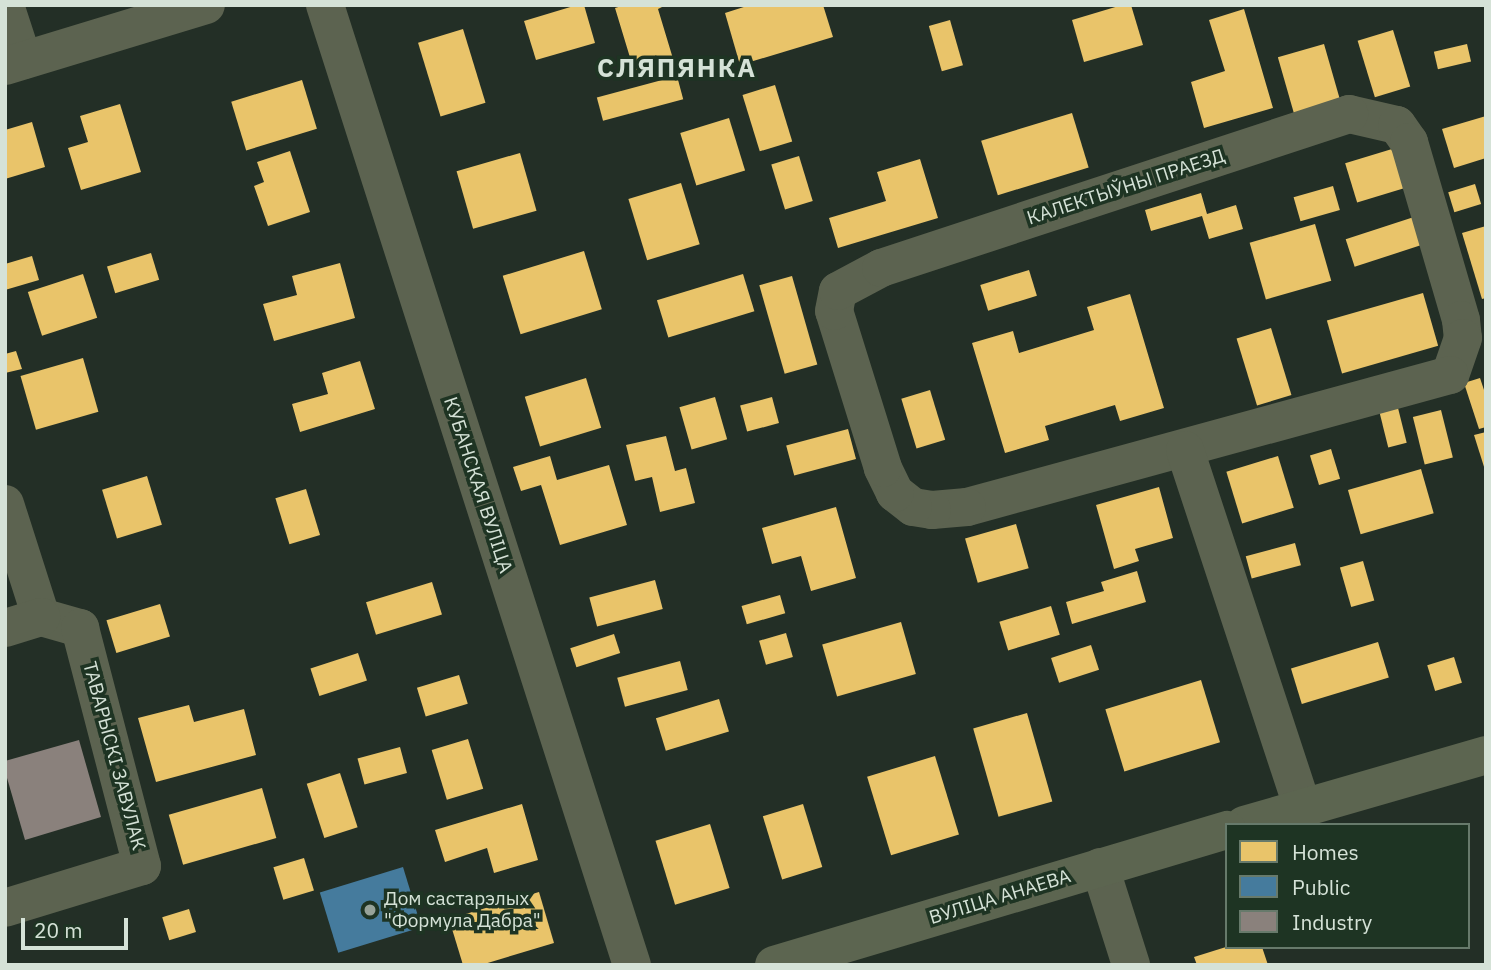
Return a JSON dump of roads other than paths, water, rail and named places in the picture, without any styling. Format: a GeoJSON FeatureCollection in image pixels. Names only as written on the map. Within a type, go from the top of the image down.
{"type":"FeatureCollection","features":[{"type":"Feature","properties":{"kind":"street"},"geometry":{"type":"LineString","coordinates":[[5,5],[14,64],[206,5]]}},
{"type":"Feature","properties":{"kind":"street","name":"КУБАНСКАЯ ВУЛІЦА"},"geometry":{"type":"LineString","coordinates":[[325,5],[632,965]]}},
{"type":"Feature","properties":{"kind":"street","name":"КАЛЕКТЫЎНЫ ПРАЕЗД"},"geometry":{"type":"LineString","coordinates":[[1349,114],[1396,125],[1409,142],[1461,320],[1463,338],[1450,375],[1185,450],[967,507],[932,510],[913,507],[895,494],[883,468],[834,312],[838,291],[855,279],[881,268],[1349,114]]}},
{"type":"Feature","properties":{"kind":"street"},"geometry":{"type":"LineString","coordinates":[[1185,450],[1303,808]]}},
{"type":"Feature","properties":{"kind":"street"},"geometry":{"type":"LineString","coordinates":[[5,504],[41,617],[5,628]]}},
{"type":"Feature","properties":{"kind":"street","name":"ТАВАРЫСКІ ЗАВУЛАК"},"geometry":{"type":"LineString","coordinates":[[5,908],[142,866],[80,628],[41,617]]}},
{"type":"Feature","properties":{"kind":"street"},"geometry":{"type":"LineString","coordinates":[[1251,823],[1486,755]]}},
{"type":"Feature","properties":{"kind":"street","name":"ВУЛІЦА АНАЕВА"},"geometry":{"type":"LineString","coordinates":[[774,965],[1225,831]]}},
{"type":"Feature","properties":{"kind":"street"},"geometry":{"type":"LineString","coordinates":[[1100,867],[1131,965]]}},
{"type":"Feature","properties":{"kind":"place","name":"Дом састарэлых \"Формула Дабра\""},"geometry":{"type":"Point","coordinates":[370,910]}},
{"type":"Feature","properties":{"kind":"district","name":"СЛЯПЯНКА"},"geometry":{"type":"Point","coordinates":[677,68]}}]}
